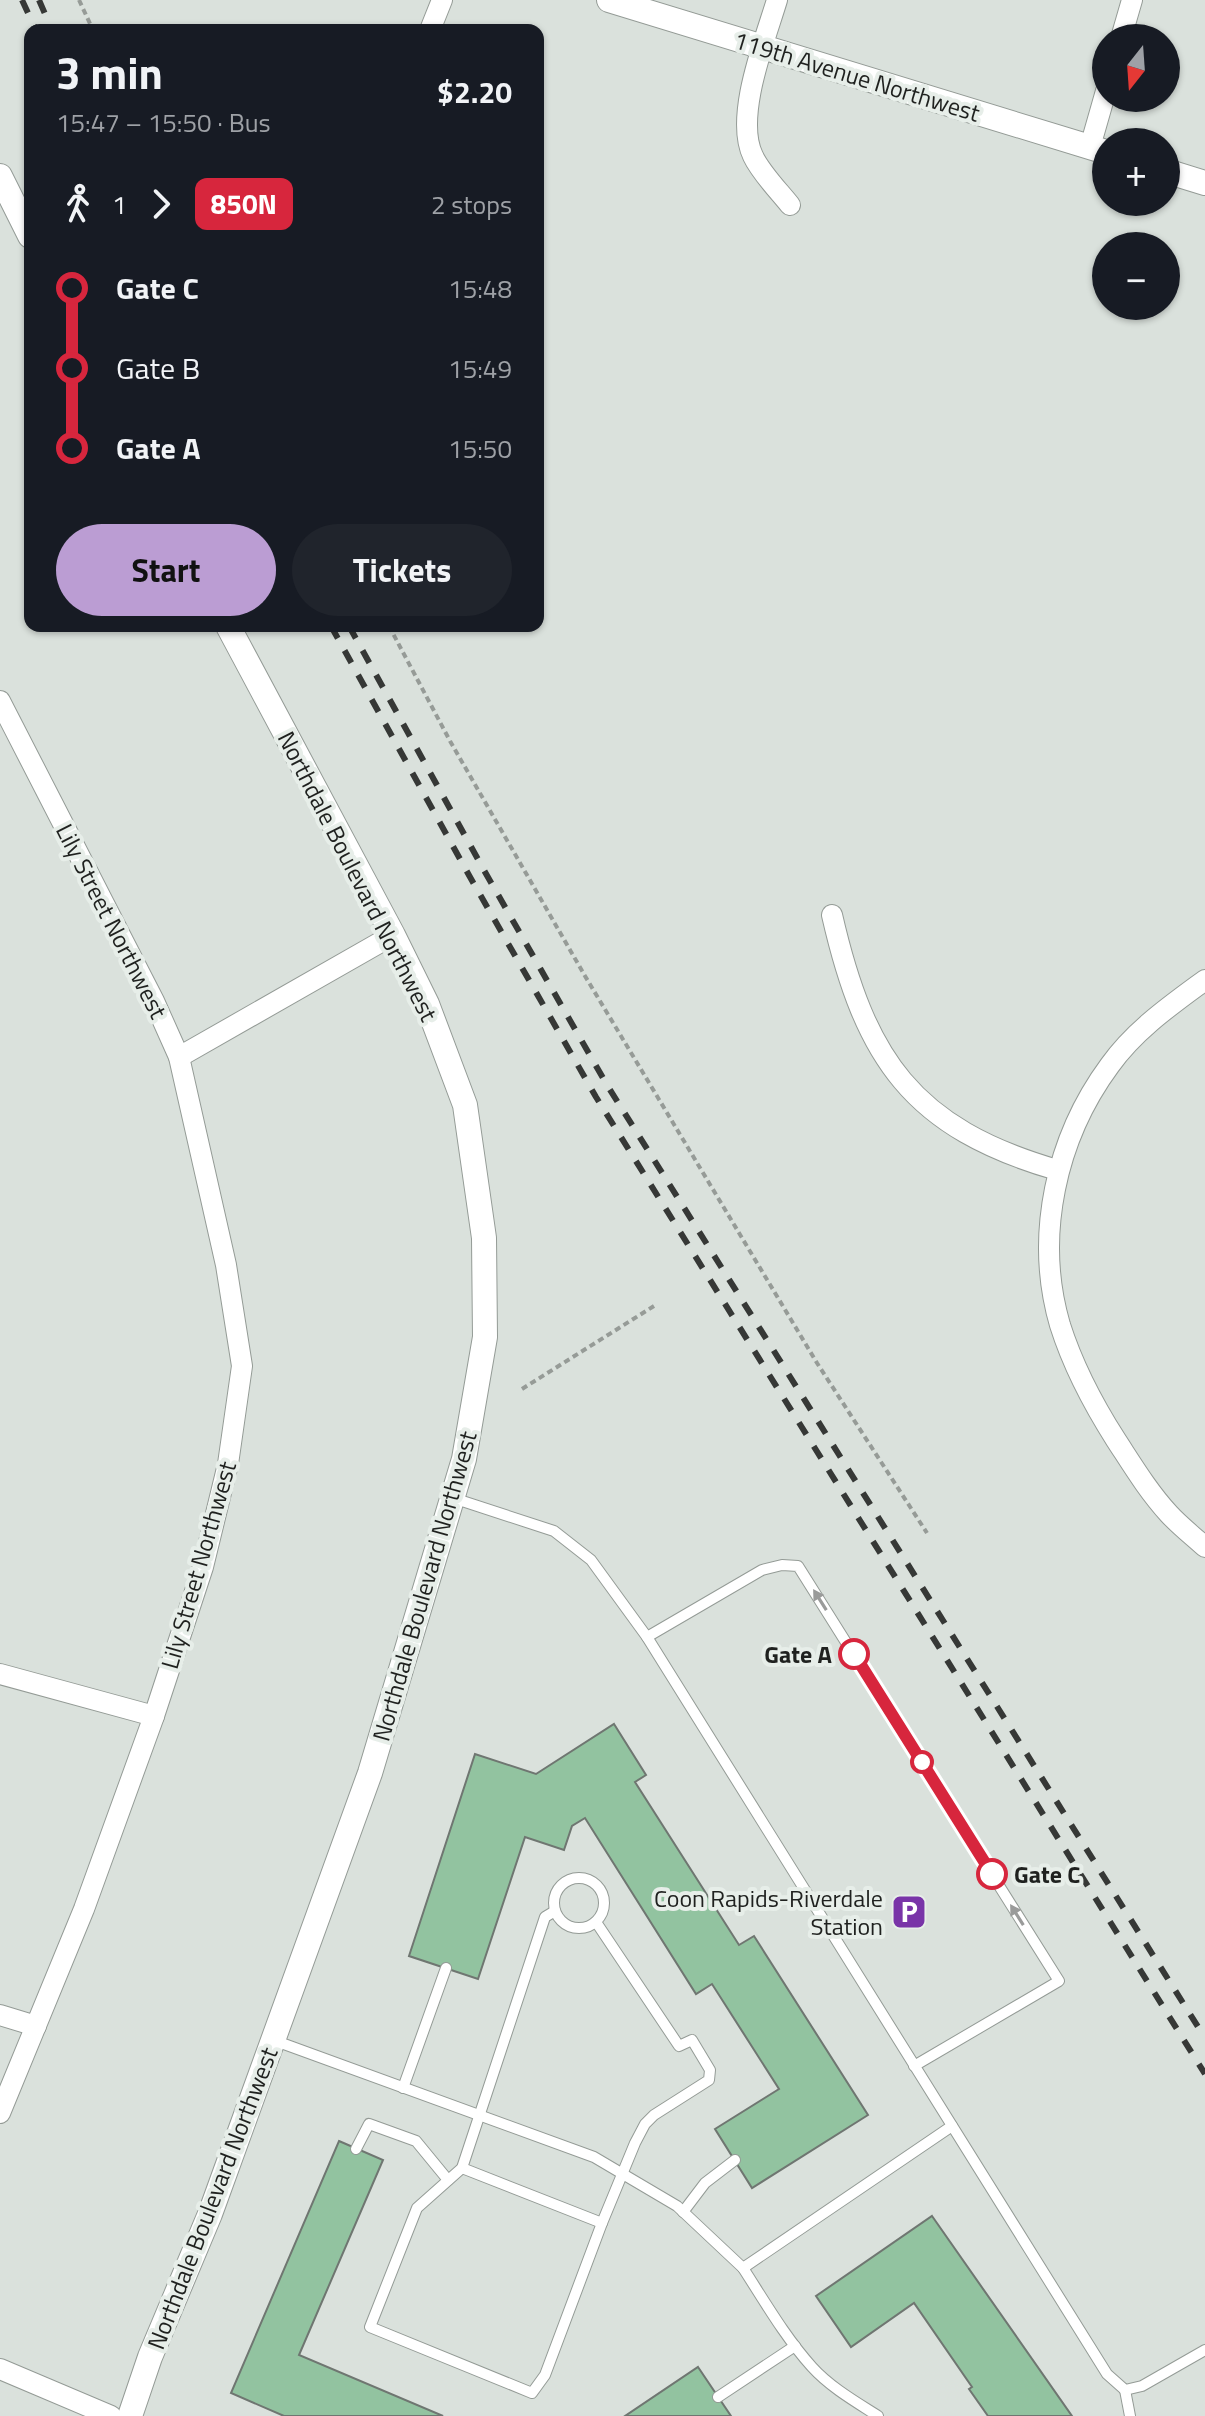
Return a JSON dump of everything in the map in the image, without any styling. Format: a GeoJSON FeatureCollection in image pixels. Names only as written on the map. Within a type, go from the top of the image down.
{"type":"FeatureCollection","features":[{"type":"Feature","properties":{"kind":"street"},"geometry":{"type":"LineString","coordinates":[[432,24],[442,0]]}},
{"type":"Feature","properties":{"kind":"street","name":"119th Avenue Northwest"},"geometry":{"type":"LineString","coordinates":[[609,0],[1092,148]]}},
{"type":"Feature","properties":{"kind":"street"},"geometry":{"type":"LineString","coordinates":[[777,0],[747,110],[747,138],[753,157],[790,205]]}},
{"type":"Feature","properties":{"kind":"street"},"geometry":{"type":"LineString","coordinates":[[1125,24],[1132,0]]}},
{"type":"Feature","properties":{"kind":"street"},"geometry":{"type":"LineString","coordinates":[[1180,175],[1205,183]]}},
{"type":"Feature","properties":{"kind":"street"},"geometry":{"type":"LineString","coordinates":[[0,176],[24,224]]}},
{"type":"Feature","properties":{"kind":"street","name":"Northdale Boulevard Northwest"},"geometry":{"type":"LineString","coordinates":[[130,2416],[150,2357],[210,2214],[370,1773],[464,1459],[485,1337],[484,1238],[465,1105],[427,1004],[393,935],[231,632]]}},
{"type":"Feature","properties":{"kind":"street","name":"Lily Street Northwest"},"geometry":{"type":"LineString","coordinates":[[0,701],[154,1001],[179,1057],[226,1265],[242,1366],[228,1464],[203,1567],[154,1716],[84,1909],[0,2113]]}},
{"type":"Feature","properties":{"kind":"street"},"geometry":{"type":"LineString","coordinates":[[832,915],[843,964],[866,1025],[903,1083],[931,1110],[964,1133],[991,1148],[1057,1170]]}},
{"type":"Feature","properties":{"kind":"street"},"geometry":{"type":"LineString","coordinates":[[179,1057],[393,935]]}},
{"type":"Feature","properties":{"kind":"street"},"geometry":{"type":"LineString","coordinates":[[1205,980],[1152,1020],[1110,1065],[1077,1122],[1057,1170],[1050,1241],[1052,1288],[1073,1362],[1096,1406],[1148,1489],[1170,1515],[1205,1547]]}},
{"type":"Feature","properties":{"kind":"street"},"geometry":{"type":"LineString","coordinates":[[0,1674],[154,1716]]}},
{"type":"Feature","properties":{"kind":"street"},"geometry":{"type":"LineString","coordinates":[[0,2015],[36,2026]]}},
{"type":"Feature","properties":{"kind":"street"},"geometry":{"type":"LineString","coordinates":[[0,2369],[111,2416]]}},
{"type":"Feature","properties":{"kind":"lane"},"geometry":{"type":"LineString","coordinates":[[453,1498],[554,1531],[591,1560],[647,1637],[1107,2374],[1125,2390],[1130,2416]]}},
{"type":"Feature","properties":{"kind":"lane"},"geometry":{"type":"LineString","coordinates":[[647,1637],[762,1570],[782,1565],[798,1566],[1059,1981],[914,2066]]}},
{"type":"Feature","properties":{"kind":"lane"},"geometry":{"type":"LineString","coordinates":[[573,1879],[589,1880],[604,1900],[604,1908],[596,1922],[581,1928],[573,1927],[559,1918],[555,1911],[556,1895],[566,1882],[573,1879]]}},
{"type":"Feature","properties":{"kind":"lane"},"geometry":{"type":"LineString","coordinates":[[555,1911],[545,1917],[462,2168],[417,2208],[370,2327],[532,2393],[545,2375],[621,2173],[645,2124],[709,2080],[710,2070],[692,2040],[679,2046],[596,1922]]}},
{"type":"Feature","properties":{"kind":"lane"},"geometry":{"type":"LineString","coordinates":[[403,2088],[446,1968]]}},
{"type":"Feature","properties":{"kind":"lane"},"geometry":{"type":"LineString","coordinates":[[273,2040],[594,2157],[621,2173],[683,2212],[743,2268],[813,2369],[878,2416]]}},
{"type":"Feature","properties":{"kind":"lane"},"geometry":{"type":"LineString","coordinates":[[356,2149],[369,2124],[416,2141],[448,2180]]}},
{"type":"Feature","properties":{"kind":"lane"},"geometry":{"type":"LineString","coordinates":[[743,2268],[952,2126]]}},
{"type":"Feature","properties":{"kind":"lane"},"geometry":{"type":"LineString","coordinates":[[683,2212],[705,2183],[735,2160]]}},
{"type":"Feature","properties":{"kind":"lane"},"geometry":{"type":"LineString","coordinates":[[462,2168],[602,2223]]}},
{"type":"Feature","properties":{"kind":"lane"},"geometry":{"type":"LineString","coordinates":[[718,2397],[795,2346]]}},
{"type":"Feature","properties":{"kind":"lane"},"geometry":{"type":"LineString","coordinates":[[1125,2390],[1142,2386],[1205,2350]]}},
{"type":"Feature","properties":{"kind":"path"},"geometry":{"type":"LineString","coordinates":[[79,0],[90,24]]}},
{"type":"Feature","properties":{"kind":"path"},"geometry":{"type":"LineString","coordinates":[[392,632],[450,741],[585,976],[817,1363],[927,1533]]}},
{"type":"Feature","properties":{"kind":"path"},"geometry":{"type":"LineString","coordinates":[[522,1389],[654,1306]]}},
{"type":"Feature","properties":{"kind":"building"},"geometry":{"type":"Polygon","coordinates":[[[614,1724],[646,1775],[635,1782],[739,1945],[754,1936],[868,2115],[752,2188],[715,2129],[779,2089],[712,1984],[696,1994],[585,1818],[572,1826],[564,1850],[525,1837],[478,1979],[409,1956],[475,1754],[536,1774],[614,1724]]]}},
{"type":"Feature","properties":{"kind":"building"},"geometry":{"type":"Polygon","coordinates":[[[339,2141],[383,2160],[299,2355],[443,2416],[284,2416],[231,2393],[339,2141]]]}},
{"type":"Feature","properties":{"kind":"building"},"geometry":{"type":"Polygon","coordinates":[[[932,2216],[1072,2416],[988,2416],[969,2389],[972,2387],[914,2303],[851,2347],[816,2296],[932,2216]]]}},
{"type":"Feature","properties":{"kind":"building"},"geometry":{"type":"Polygon","coordinates":[[[698,2367],[731,2416],[625,2416],[698,2367]]]}},
{"type":"Feature","properties":{"kind":"railway"},"geometry":{"type":"LineString","coordinates":[[22,0],[33,24]]}},
{"type":"Feature","properties":{"kind":"railway"},"geometry":{"type":"LineString","coordinates":[[39,0],[49,24]]}},
{"type":"Feature","properties":{"kind":"railway"},"geometry":{"type":"LineString","coordinates":[[334,632],[596,1097],[1205,2074]]}},
{"type":"Feature","properties":{"kind":"railway"},"geometry":{"type":"LineString","coordinates":[[352,632],[607,1085],[1205,2038]]}},
{"type":"Feature","properties":{"kind":"bus line","name":"850N"},"geometry":{"type":"LineString","coordinates":[[854,1654],[992,1874]]}},
{"type":"Feature","properties":{"kind":"place","name":"Gate A"},"geometry":{"type":"Point","coordinates":[854,1654]}},
{"type":"Feature","properties":{"kind":"place","name":"Gate C"},"geometry":{"type":"Point","coordinates":[992,1874]}},
{"type":"Feature","properties":{"kind":"place","name":"Coon Rapids-Riverdale Station"},"geometry":{"type":"Point","coordinates":[909,1912]}}]}
